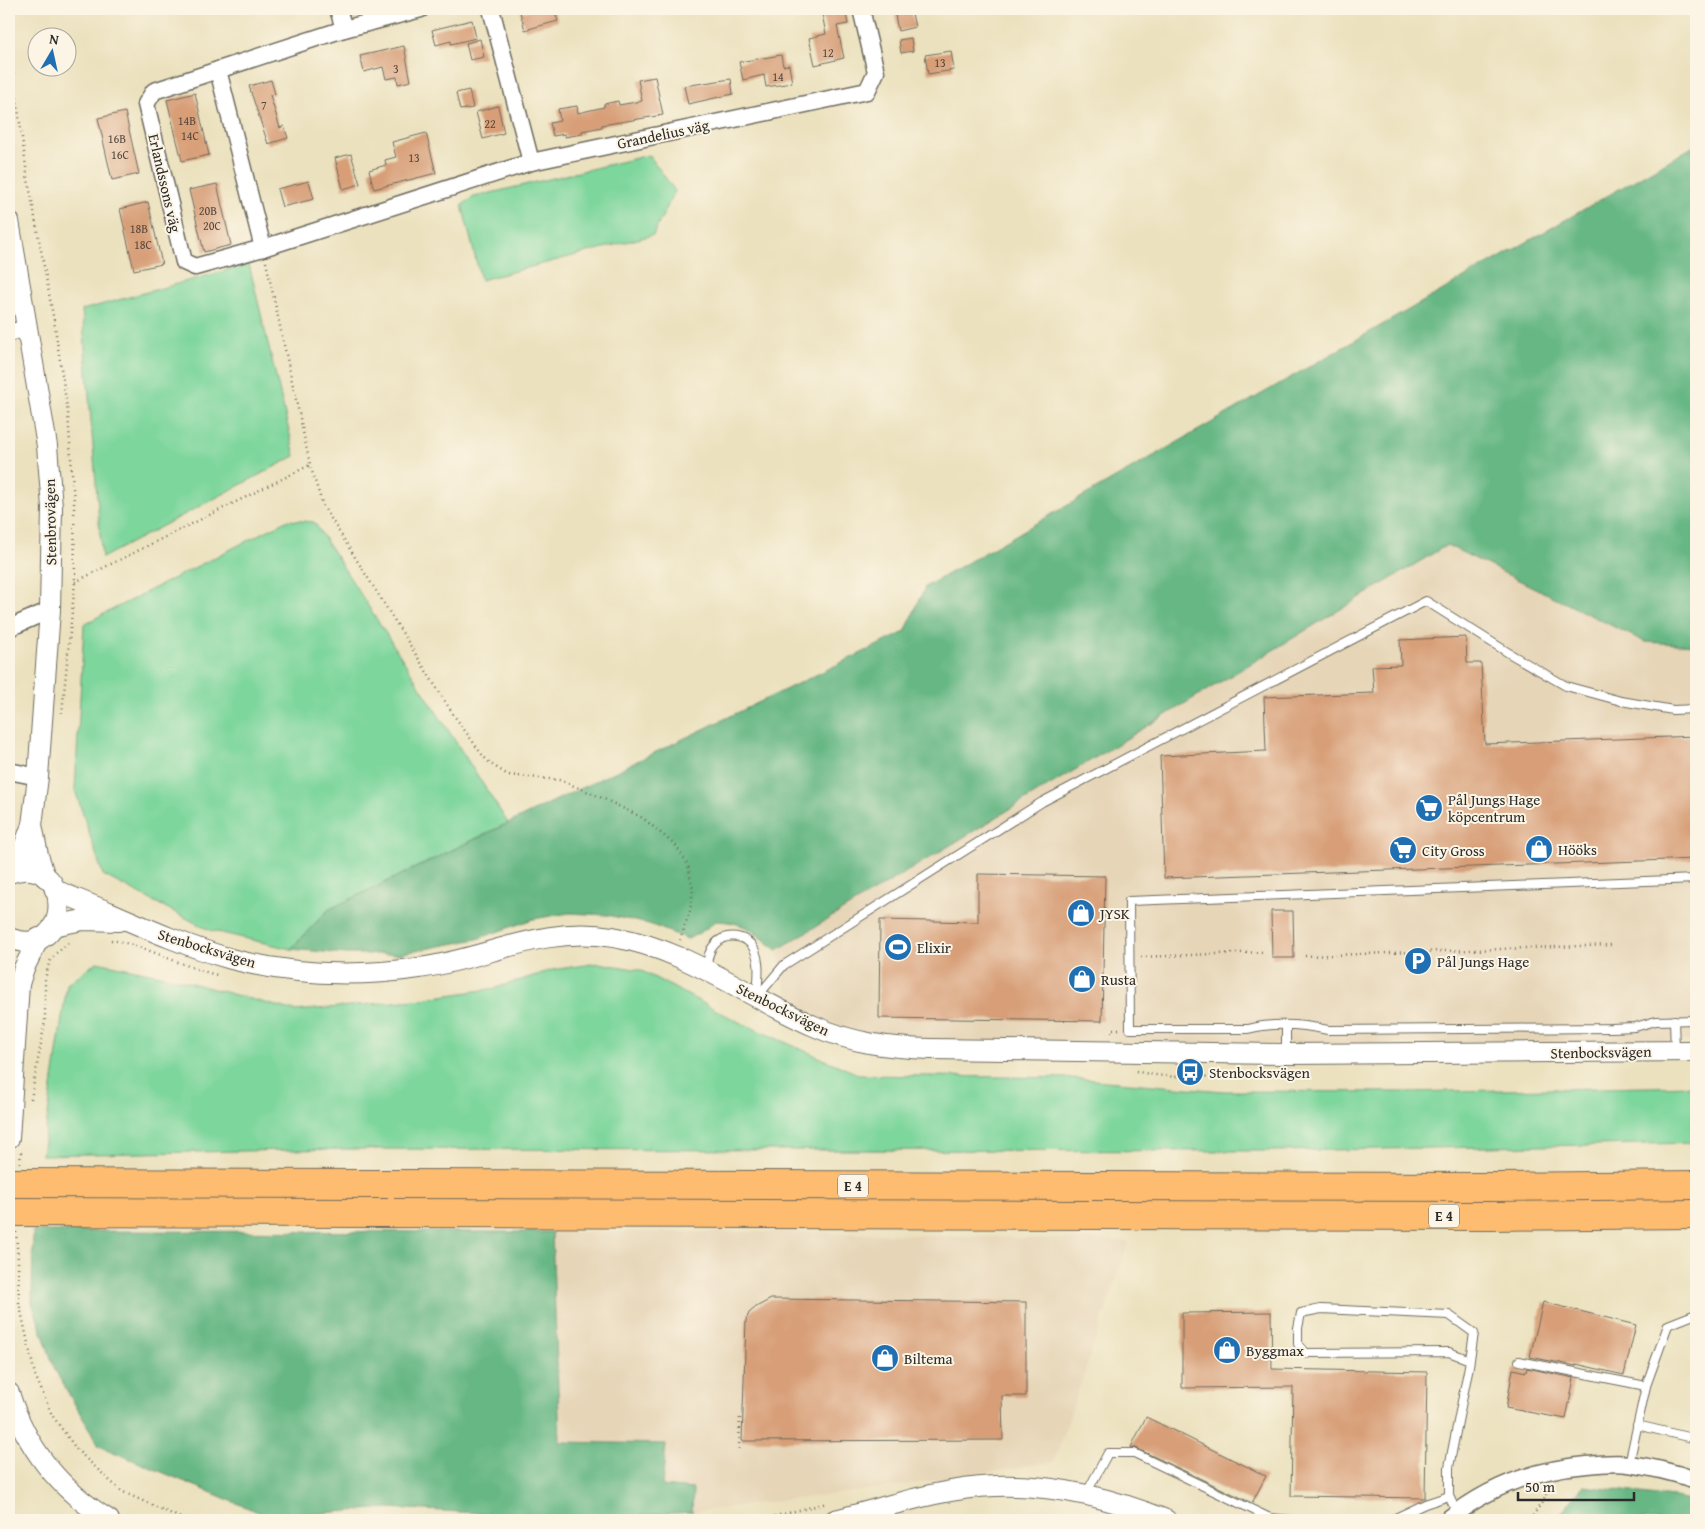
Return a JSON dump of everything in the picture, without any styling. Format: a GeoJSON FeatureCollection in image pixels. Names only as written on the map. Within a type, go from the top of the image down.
{"type":"FeatureCollection","features":[{"type":"Feature","properties":{"kind":"highway","name":"E 4"},"geometry":{"type":"LineString","coordinates":[[9,1183],[1466,1187],[1696,1184]]}},
{"type":"Feature","properties":{"kind":"highway","name":"E 4"},"geometry":{"type":"LineString","coordinates":[[12,1222],[1696,1214]]}},
{"type":"Feature","properties":{"kind":"street"},"geometry":{"type":"LineString","coordinates":[[338,9],[344,29]]}},
{"type":"Feature","properties":{"kind":"street","name":"Erlandssons väg"},"geometry":{"type":"LineString","coordinates":[[421,9],[404,11],[344,29],[154,91],[146,104],[184,262],[195,267],[263,248],[530,162]]}},
{"type":"Feature","properties":{"kind":"street"},"geometry":{"type":"LineString","coordinates":[[491,9],[530,162]]}},
{"type":"Feature","properties":{"kind":"street","name":"Grandelius väg"},"geometry":{"type":"LineString","coordinates":[[530,162],[867,91],[876,72],[862,9]]}},
{"type":"Feature","properties":{"kind":"street"},"geometry":{"type":"LineString","coordinates":[[218,70],[263,248]]}},
{"type":"Feature","properties":{"kind":"street","name":"Stenbrovägen"},"geometry":{"type":"LineString","coordinates":[[9,221],[18,331],[47,446],[52,507],[50,610],[38,777],[32,826],[22,852],[9,873]]}},
{"type":"Feature","properties":{"kind":"street"},"geometry":{"type":"LineString","coordinates":[[13,624],[50,610]]}},
{"type":"Feature","properties":{"kind":"street"},"geometry":{"type":"LineString","coordinates":[[9,771],[38,777]]}},
{"type":"Feature","properties":{"kind":"street","name":"Stenbrovägen"},"geometry":{"type":"LineString","coordinates":[[9,1138],[13,1024],[19,984],[24,968],[58,916],[60,905],[38,855],[32,826]]}},
{"type":"Feature","properties":{"kind":"street","name":"Stenbrovägen"},"geometry":{"type":"LineString","coordinates":[[9,873],[17,870],[37,872],[50,883]]}},
{"type":"Feature","properties":{"kind":"street","name":"Stenbocksvägen"},"geometry":{"type":"LineString","coordinates":[[50,883],[131,922],[182,943],[232,959],[284,969],[326,973],[368,973],[420,968],[537,938],[565,934],[591,934],[612,937],[641,943],[675,955],[798,1019],[837,1035],[862,1043],[888,1047],[1286,1054],[1696,1051]]}},
{"type":"Feature","properties":{"kind":"street","name":"Stenbocksvägen"},"geometry":{"type":"LineString","coordinates":[[46,932],[83,920],[131,922]]}},
{"type":"Feature","properties":{"kind":"street"},"geometry":{"type":"LineString","coordinates":[[9,938],[28,942],[46,932]]}},
{"type":"Feature","properties":{"kind":"street","name":"Stenbrovägen"},"geometry":{"type":"LineString","coordinates":[[9,946],[19,984]]}},
{"type":"Feature","properties":{"kind":"street"},"geometry":{"type":"LineString","coordinates":[[9,1393],[15,1412],[28,1439],[52,1474],[84,1503],[109,1520]]}},
{"type":"Feature","properties":{"kind":"street"},"geometry":{"type":"LineString","coordinates":[[1452,1516],[1491,1491],[1528,1475],[1566,1466],[1604,1463],[1629,1464],[1674,1473],[1696,1480]]}},
{"type":"Feature","properties":{"kind":"street"},"geometry":{"type":"LineString","coordinates":[[835,1520],[947,1492],[995,1486],[1059,1489],[1086,1494],[1130,1506],[1166,1520]]}},
{"type":"Feature","properties":{"kind":"lane"},"geometry":{"type":"LineString","coordinates":[[757,997],[784,965],[1042,802],[1426,601],[1512,655],[1566,686],[1621,701],[1673,710],[1696,710]]}},
{"type":"Feature","properties":{"kind":"lane"},"geometry":{"type":"LineString","coordinates":[[1696,879],[1129,902],[1130,1029],[1248,1029],[1266,1024],[1306,1025],[1328,1030],[1612,1028],[1635,1027],[1656,1021],[1696,1020]]}},
{"type":"Feature","properties":{"kind":"lane"},"geometry":{"type":"LineString","coordinates":[[707,971],[708,955],[714,944],[723,938],[743,937],[750,942],[758,962],[757,997]]}},
{"type":"Feature","properties":{"kind":"lane"},"geometry":{"type":"LineString","coordinates":[[1674,1020],[1676,1051]]}},
{"type":"Feature","properties":{"kind":"lane"},"geometry":{"type":"LineString","coordinates":[[1286,1025],[1286,1054]]}},
{"type":"Feature","properties":{"kind":"lane"},"geometry":{"type":"LineString","coordinates":[[1452,1516],[1448,1496],[1449,1467],[1470,1360],[1474,1333],[1449,1315],[1321,1309],[1301,1313],[1298,1328],[1298,1344],[1306,1353],[1449,1352],[1470,1360]]}},
{"type":"Feature","properties":{"kind":"lane"},"geometry":{"type":"LineString","coordinates":[[1629,1464],[1646,1386],[1668,1325],[1696,1314]]}},
{"type":"Feature","properties":{"kind":"lane"},"geometry":{"type":"LineString","coordinates":[[1520,1361],[1646,1386]]}},
{"type":"Feature","properties":{"kind":"lane"},"geometry":{"type":"LineString","coordinates":[[1638,1424],[1696,1439]]}},
{"type":"Feature","properties":{"kind":"lane"},"geometry":{"type":"LineString","coordinates":[[1086,1494],[1108,1453],[1134,1453],[1270,1518],[1288,1518],[1292,1520]]}},
{"type":"Feature","properties":{"kind":"lane"},"geometry":{"type":"LineString","coordinates":[[1391,1520],[1425,1504],[1448,1496]]}},
{"type":"Feature","properties":{"kind":"path"},"geometry":{"type":"LineString","coordinates":[[9,42],[18,104],[9,106]]}},
{"type":"Feature","properties":{"kind":"path"},"geometry":{"type":"LineString","coordinates":[[263,248],[310,465],[323,506],[453,714],[483,756],[491,764],[508,775],[560,780],[598,796],[643,818],[676,846],[688,864],[693,890],[690,911],[675,955]]}},
{"type":"Feature","properties":{"kind":"path"},"geometry":{"type":"LineString","coordinates":[[75,582],[310,465]]}},
{"type":"Feature","properties":{"kind":"path"},"geometry":{"type":"LineString","coordinates":[[109,940],[138,946],[198,969],[223,976]]}},
{"type":"Feature","properties":{"kind":"path"},"geometry":{"type":"LineString","coordinates":[[1305,956],[1611,945]]}},
{"type":"Feature","properties":{"kind":"path"},"geometry":{"type":"LineString","coordinates":[[1130,958],[1263,952]]}},
{"type":"Feature","properties":{"kind":"path"},"geometry":{"type":"LineString","coordinates":[[1128,1069],[1155,1076],[1206,1076],[1220,1075],[1233,1071]]}},
{"type":"Feature","properties":{"kind":"path"},"geometry":{"type":"LineString","coordinates":[[12,1222],[18,1260],[19,1302],[35,1375],[52,1415],[77,1450],[121,1491],[185,1520]]}},
{"type":"Feature","properties":{"kind":"path"},"geometry":{"type":"LineString","coordinates":[[739,1449],[740,1418]]}},
{"type":"Feature","properties":{"kind":"path"},"geometry":{"type":"LineString","coordinates":[[1530,1520],[1549,1492],[1562,1480]]}},
{"type":"Feature","properties":{"kind":"path"},"geometry":{"type":"LineString","coordinates":[[303,1520],[335,1518],[417,1520]]}},
{"type":"Feature","properties":{"kind":"shaded area"},"geometry":{"type":"Polygon","coordinates":[[[1448,544],[1645,642],[1696,645],[1696,1041],[1311,1044],[910,1040],[871,1035],[823,1020],[789,1002],[777,950],[1448,544]]]}},
{"type":"Feature","properties":{"kind":"shaded area"},"geometry":{"type":"Polygon","coordinates":[[[552,1232],[806,1232],[1129,1241],[1054,1462],[898,1486],[692,1512],[693,1489],[661,1486],[665,1444],[560,1442],[552,1232]]]}},
{"type":"Feature","properties":{"kind":"green space"},"geometry":{"type":"Polygon","coordinates":[[[1696,145],[1696,645],[1645,642],[1447,545],[777,950],[749,929],[735,923],[716,921],[688,939],[649,924],[607,915],[569,913],[533,919],[477,939],[398,954],[346,954],[291,949],[328,910],[905,632],[925,587],[1696,145]]]}},
{"type":"Feature","properties":{"kind":"green space"},"geometry":{"type":"Polygon","coordinates":[[[649,155],[675,191],[653,235],[481,280],[462,205],[474,197],[649,155]]]}},
{"type":"Feature","properties":{"kind":"green space"},"geometry":{"type":"Polygon","coordinates":[[[249,264],[295,456],[102,558],[82,310],[249,264]]]}},
{"type":"Feature","properties":{"kind":"green space"},"geometry":{"type":"Polygon","coordinates":[[[288,520],[314,522],[508,823],[328,910],[291,949],[209,930],[103,875],[75,790],[84,624],[288,520]]]}},
{"type":"Feature","properties":{"kind":"green space"},"geometry":{"type":"Polygon","coordinates":[[[97,962],[169,977],[295,1011],[415,1000],[496,988],[552,970],[598,963],[640,970],[739,1022],[860,1075],[1070,1078],[1223,1091],[1405,1092],[1696,1086],[1696,1143],[1275,1151],[344,1149],[42,1155],[67,984],[97,962]]]}},
{"type":"Feature","properties":{"kind":"green space"},"geometry":{"type":"Polygon","coordinates":[[[33,1231],[552,1232],[560,1442],[666,1444],[662,1486],[693,1489],[692,1512],[587,1519],[388,1508],[270,1517],[99,1446],[55,1370],[32,1303],[33,1231]]]}},
{"type":"Feature","properties":{"kind":"green space"},"geometry":{"type":"Polygon","coordinates":[[[1583,1486],[1681,1498],[1696,1502],[1696,1520],[1556,1520],[1583,1486]]]}},
{"type":"Feature","properties":{"kind":"building"},"geometry":{"type":"Polygon","coordinates":[[[533,9],[554,9],[558,21],[525,30],[520,12],[533,9]]]}},
{"type":"Feature","properties":{"kind":"building"},"geometry":{"type":"Polygon","coordinates":[[[821,9],[845,9],[848,24],[837,26],[844,58],[815,65],[809,38],[826,34],[821,9]]]}},
{"type":"Feature","properties":{"kind":"building"},"geometry":{"type":"Polygon","coordinates":[[[894,9],[911,9],[915,27],[898,31],[894,9]]]}},
{"type":"Feature","properties":{"kind":"building"},"geometry":{"type":"Polygon","coordinates":[[[472,20],[476,38],[451,44],[451,41],[436,45],[432,30],[472,20]]]}},
{"type":"Feature","properties":{"kind":"building"},"geometry":{"type":"Polygon","coordinates":[[[911,38],[913,51],[901,53],[899,40],[911,38]]]}},
{"type":"Feature","properties":{"kind":"building"},"geometry":{"type":"Polygon","coordinates":[[[480,39],[484,57],[470,60],[466,43],[480,39]]]}},
{"type":"Feature","properties":{"kind":"building"},"geometry":{"type":"Polygon","coordinates":[[[404,46],[411,81],[398,84],[397,77],[386,79],[383,67],[364,72],[360,56],[404,46]]]}},
{"type":"Feature","properties":{"kind":"building"},"geometry":{"type":"Polygon","coordinates":[[[951,51],[954,70],[928,74],[925,55],[951,51]]]}},
{"type":"Feature","properties":{"kind":"building"},"geometry":{"type":"Polygon","coordinates":[[[781,55],[783,66],[789,65],[792,83],[766,87],[764,75],[743,80],[739,62],[781,55]]]}},
{"type":"Feature","properties":{"kind":"building"},"geometry":{"type":"Polygon","coordinates":[[[655,77],[663,115],[602,125],[602,127],[582,131],[582,134],[565,137],[565,134],[553,136],[550,123],[560,121],[558,109],[577,106],[578,113],[604,107],[604,104],[618,101],[619,105],[642,101],[638,80],[655,77]]]}},
{"type":"Feature","properties":{"kind":"building"},"geometry":{"type":"Polygon","coordinates":[[[731,79],[733,94],[688,104],[684,86],[731,79]]]}},
{"type":"Feature","properties":{"kind":"building"},"geometry":{"type":"Polygon","coordinates":[[[271,80],[275,94],[270,95],[280,128],[284,126],[288,138],[268,144],[249,86],[271,80]]]}},
{"type":"Feature","properties":{"kind":"building"},"geometry":{"type":"Polygon","coordinates":[[[469,90],[473,108],[460,110],[456,93],[469,90]]]}},
{"type":"Feature","properties":{"kind":"building"},"geometry":{"type":"Polygon","coordinates":[[[195,93],[209,155],[182,161],[167,100],[195,93]]]}},
{"type":"Feature","properties":{"kind":"building"},"geometry":{"type":"Polygon","coordinates":[[[498,106],[504,133],[483,139],[476,112],[498,106]]]}},
{"type":"Feature","properties":{"kind":"building"},"geometry":{"type":"Polygon","coordinates":[[[125,112],[139,174],[112,180],[98,118],[125,112]]]}},
{"type":"Feature","properties":{"kind":"building"},"geometry":{"type":"Polygon","coordinates":[[[426,133],[436,173],[374,189],[369,170],[386,165],[385,160],[396,157],[392,142],[426,133]]]}},
{"type":"Feature","properties":{"kind":"building"},"geometry":{"type":"Polygon","coordinates":[[[351,154],[360,184],[343,189],[335,158],[351,154]]]}},
{"type":"Feature","properties":{"kind":"building"},"geometry":{"type":"Polygon","coordinates":[[[309,181],[314,199],[282,207],[277,189],[309,181]]]}},
{"type":"Feature","properties":{"kind":"building"},"geometry":{"type":"Polygon","coordinates":[[[217,184],[231,245],[204,252],[189,190],[217,184]]]}},
{"type":"Feature","properties":{"kind":"building"},"geometry":{"type":"Polygon","coordinates":[[[148,202],[162,264],[134,270],[120,209],[148,202]]]}},
{"type":"Feature","properties":{"kind":"building","name":"Pål Jungs Hage köpcentrum"},"geometry":{"type":"Polygon","coordinates":[[[1466,637],[1467,663],[1481,663],[1485,744],[1696,736],[1696,859],[1164,878],[1160,756],[1266,751],[1264,697],[1374,693],[1372,666],[1401,665],[1400,640],[1466,637]]]}},
{"type":"Feature","properties":{"kind":"building"},"geometry":{"type":"Polygon","coordinates":[[[978,874],[1105,876],[1102,1021],[879,1018],[880,920],[978,922],[978,874]]]}},
{"type":"Feature","properties":{"kind":"building"},"geometry":{"type":"Polygon","coordinates":[[[1271,911],[1293,911],[1294,958],[1272,958],[1271,911]]]}},
{"type":"Feature","properties":{"kind":"building","name":"Biltema"},"geometry":{"type":"Polygon","coordinates":[[[771,1299],[1026,1302],[1026,1396],[1002,1396],[1003,1440],[742,1441],[746,1320],[749,1313],[756,1307],[771,1299]]]}},
{"type":"Feature","properties":{"kind":"building"},"geometry":{"type":"Polygon","coordinates":[[[1543,1302],[1636,1325],[1624,1375],[1576,1364],[1576,1366],[1530,1357],[1543,1302]]]}},
{"type":"Feature","properties":{"kind":"building"},"geometry":{"type":"Polygon","coordinates":[[[1271,1312],[1272,1369],[1427,1372],[1425,1498],[1291,1496],[1293,1387],[1182,1388],[1182,1313],[1271,1312]]]}},
{"type":"Feature","properties":{"kind":"building"},"geometry":{"type":"Polygon","coordinates":[[[1527,1368],[1574,1378],[1566,1419],[1506,1408],[1513,1369],[1526,1372],[1527,1368]]]}},
{"type":"Feature","properties":{"kind":"building"},"geometry":{"type":"Polygon","coordinates":[[[1146,1417],[1266,1476],[1252,1503],[1131,1447],[1146,1417]]]}},
{"type":"Feature","properties":{"kind":"place","name":"Pål Jungs Hage köpcentrum"},"geometry":{"type":"Point","coordinates":[1429,808]}},
{"type":"Feature","properties":{"kind":"place","name":"Hööks"},"geometry":{"type":"Point","coordinates":[1539,849]}},
{"type":"Feature","properties":{"kind":"place","name":"City Gross"},"geometry":{"type":"Point","coordinates":[1403,850]}},
{"type":"Feature","properties":{"kind":"place","name":"JYSK"},"geometry":{"type":"Point","coordinates":[1081,913]}},
{"type":"Feature","properties":{"kind":"place","name":"Elixir"},"geometry":{"type":"Point","coordinates":[898,947]}},
{"type":"Feature","properties":{"kind":"place","name":"Pål Jungs Hage"},"geometry":{"type":"Point","coordinates":[1418,961]}},
{"type":"Feature","properties":{"kind":"place","name":"Rusta"},"geometry":{"type":"Point","coordinates":[1082,979]}},
{"type":"Feature","properties":{"kind":"place","name":"Stenbocksvägen"},"geometry":{"type":"Point","coordinates":[1190,1072]}},
{"type":"Feature","properties":{"kind":"place","name":"Byggmax"},"geometry":{"type":"Point","coordinates":[1227,1350]}},
{"type":"Feature","properties":{"kind":"place","name":"Biltema"},"geometry":{"type":"Point","coordinates":[885,1358]}}]}
